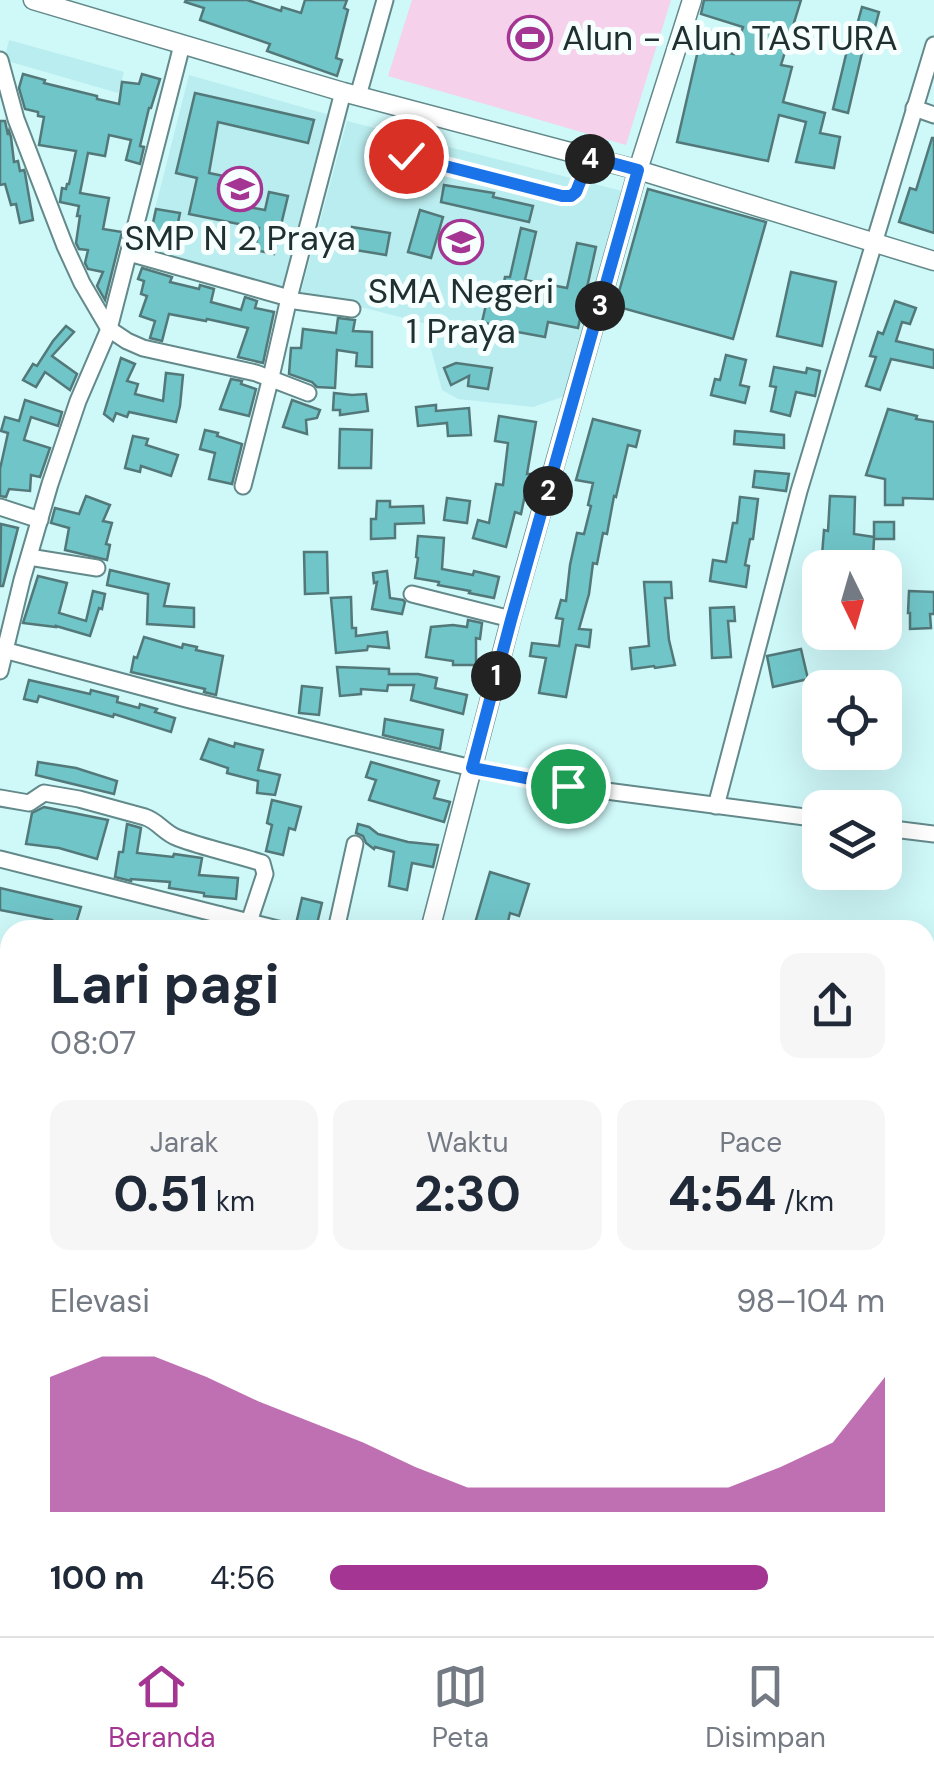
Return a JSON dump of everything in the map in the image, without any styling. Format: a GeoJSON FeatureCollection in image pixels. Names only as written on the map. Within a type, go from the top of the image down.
{"type":"FeatureCollection","features":[{"type":"Feature","properties":{"kind":"street"},"geometry":{"type":"LineString","coordinates":[[33,0],[350,94],[638,170],[934,261]]}},
{"type":"Feature","properties":{"kind":"street"},"geometry":{"type":"LineString","coordinates":[[243,486],[288,299],[350,94],[385,0]]}},
{"type":"Feature","properties":{"kind":"street"},"geometry":{"type":"LineString","coordinates":[[433,920],[511,620],[614,270],[638,170],[692,0]]}},
{"type":"Feature","properties":{"kind":"street"},"geometry":{"type":"LineString","coordinates":[[0,671],[50,484],[78,401],[109,329],[182,45]]}},
{"type":"Feature","properties":{"kind":"street"},"geometry":{"type":"LineString","coordinates":[[716,806],[799,491],[934,45]]}},
{"type":"Feature","properties":{"kind":"street"},"geometry":{"type":"LineString","coordinates":[[0,60],[16,118],[65,246],[109,329],[143,348],[230,366],[308,393]]}},
{"type":"Feature","properties":{"kind":"street"},"geometry":{"type":"LineString","coordinates":[[914,108],[934,115]]}},
{"type":"Feature","properties":{"kind":"street"},"geometry":{"type":"LineString","coordinates":[[129,253],[288,299],[352,309]]}},
{"type":"Feature","properties":{"kind":"street"},"geometry":{"type":"LineString","coordinates":[[0,507],[40,520]]}},
{"type":"Feature","properties":{"kind":"street"},"geometry":{"type":"LineString","coordinates":[[29,557],[97,568]]}},
{"type":"Feature","properties":{"kind":"street"},"geometry":{"type":"LineString","coordinates":[[412,594],[511,620]]}},
{"type":"Feature","properties":{"kind":"street"},"geometry":{"type":"LineString","coordinates":[[3,650],[472,768],[568,786],[802,817]]}},
{"type":"Feature","properties":{"kind":"street"},"geometry":{"type":"LineString","coordinates":[[0,798],[28,804],[44,793],[79,799],[155,820],[164,831],[178,838],[262,862],[265,874],[250,920]]}},
{"type":"Feature","properties":{"kind":"street"},"geometry":{"type":"LineString","coordinates":[[902,830],[934,834]]}},
{"type":"Feature","properties":{"kind":"street"},"geometry":{"type":"LineString","coordinates":[[338,920],[355,844]]}},
{"type":"Feature","properties":{"kind":"street"},"geometry":{"type":"LineString","coordinates":[[0,858],[212,920]]}},
{"type":"Feature","properties":{"kind":"lane"},"geometry":{"type":"LineString","coordinates":[[685,26],[725,42]]}},
{"type":"Feature","properties":{"kind":"lane"},"geometry":{"type":"LineString","coordinates":[[410,109],[404,148],[406,156],[412,158],[571,196],[579,188],[590,157]]}},
{"type":"Feature","properties":{"kind":"shaded area","name":"Alun - Alun TASTURA"},"geometry":{"type":"Polygon","coordinates":[[[412,0],[671,0],[626,145],[388,76],[412,0]]]}},
{"type":"Feature","properties":{"kind":"shaded area"},"geometry":{"type":"Polygon","coordinates":[[[9,40],[124,72],[118,93],[4,60],[9,40]]]}},
{"type":"Feature","properties":{"kind":"shaded area","name":"SMP N 2 Praya"},"geometry":{"type":"Polygon","coordinates":[[[189,75],[337,117],[293,290],[142,260],[189,75]]]}},
{"type":"Feature","properties":{"kind":"shaded area","name":"SMA Negeri 1 Praya"},"geometry":{"type":"Polygon","coordinates":[[[347,121],[622,191],[565,396],[533,407],[458,399],[442,390],[424,323],[301,292],[347,121]]]}},
{"type":"Feature","properties":{"kind":"building"},"geometry":{"type":"Polygon","coordinates":[[[186,0],[247,0],[301,13],[305,0],[347,0],[336,58],[342,60],[337,76],[267,51],[270,44],[200,20],[204,8],[186,0]]]}},
{"type":"Feature","properties":{"kind":"building"},"geometry":{"type":"Polygon","coordinates":[[[704,0],[801,0],[781,65],[792,67],[783,102],[825,113],[820,133],[840,137],[834,168],[796,162],[806,122],[779,115],[768,161],[677,142],[699,46],[734,54],[743,27],[701,14],[704,0]]]}},
{"type":"Feature","properties":{"kind":"building"},"geometry":{"type":"Polygon","coordinates":[[[862,7],[879,12],[871,42],[865,40],[848,113],[833,109],[862,7]]]}},
{"type":"Feature","properties":{"kind":"building"},"geometry":{"type":"Polygon","coordinates":[[[23,74],[119,104],[122,82],[139,84],[142,74],[160,79],[140,146],[144,147],[140,164],[126,160],[131,140],[109,135],[105,156],[88,153],[80,193],[109,198],[103,229],[122,232],[105,300],[97,286],[103,272],[88,269],[88,250],[79,249],[76,243],[79,206],[60,202],[62,188],[69,184],[76,151],[39,145],[44,117],[25,109],[19,88],[23,74]]]}},
{"type":"Feature","properties":{"kind":"building"},"geometry":{"type":"Polygon","coordinates":[[[195,93],[314,120],[308,143],[218,122],[209,173],[248,181],[242,206],[265,210],[269,192],[288,196],[274,254],[255,250],[259,228],[189,214],[197,178],[176,173],[195,93]]]}},
{"type":"Feature","properties":{"kind":"building"},"geometry":{"type":"Polygon","coordinates":[[[0,121],[5,121],[8,135],[9,131],[14,162],[18,161],[20,171],[24,170],[33,220],[20,223],[16,204],[11,205],[5,184],[0,185],[0,121]]]}},
{"type":"Feature","properties":{"kind":"building"},"geometry":{"type":"Polygon","coordinates":[[[932,138],[934,233],[899,222],[910,188],[916,190],[932,138]]]}},
{"type":"Feature","properties":{"kind":"building"},"geometry":{"type":"Polygon","coordinates":[[[444,185],[494,193],[493,197],[533,206],[529,222],[441,202],[444,185]]]}},
{"type":"Feature","properties":{"kind":"building"},"geometry":{"type":"Polygon","coordinates":[[[648,189],[766,222],[733,339],[615,306],[648,189]]]}},
{"type":"Feature","properties":{"kind":"building"},"geometry":{"type":"Polygon","coordinates":[[[156,209],[180,213],[174,242],[150,237],[156,209]]]}},
{"type":"Feature","properties":{"kind":"building"},"geometry":{"type":"Polygon","coordinates":[[[420,210],[443,217],[431,258],[408,252],[420,210]]]}},
{"type":"Feature","properties":{"kind":"building"},"geometry":{"type":"Polygon","coordinates":[[[352,227],[390,233],[386,255],[349,249],[352,227]]]}},
{"type":"Feature","properties":{"kind":"building"},"geometry":{"type":"Polygon","coordinates":[[[521,228],[536,232],[525,280],[567,288],[577,243],[596,247],[578,328],[548,322],[545,337],[482,322],[488,296],[501,300],[521,228]]]}},
{"type":"Feature","properties":{"kind":"building"},"geometry":{"type":"Polygon","coordinates":[[[142,268],[172,277],[170,282],[214,289],[211,302],[241,310],[245,297],[257,301],[255,308],[274,312],[263,363],[238,357],[248,328],[169,314],[162,341],[150,338],[155,321],[140,316],[147,296],[141,294],[144,281],[138,279],[142,268]]]}},
{"type":"Feature","properties":{"kind":"building"},"geometry":{"type":"Polygon","coordinates":[[[791,272],[836,282],[822,346],[777,336],[791,272]]]}},
{"type":"Feature","properties":{"kind":"building"},"geometry":{"type":"Polygon","coordinates":[[[895,301],[916,308],[910,324],[902,322],[896,341],[934,350],[934,368],[891,359],[880,390],[866,386],[876,357],[870,356],[895,301]]]}},
{"type":"Feature","properties":{"kind":"building"},"geometry":{"type":"Polygon","coordinates":[[[338,318],[355,320],[353,331],[372,332],[372,367],[356,366],[357,353],[337,350],[335,388],[317,387],[289,374],[291,348],[301,348],[303,329],[336,333],[338,318]]]}},
{"type":"Feature","properties":{"kind":"building"},"geometry":{"type":"Polygon","coordinates":[[[66,326],[74,332],[52,356],[77,374],[70,390],[45,372],[36,387],[23,380],[33,364],[37,366],[66,326]]]}},
{"type":"Feature","properties":{"kind":"building"},"geometry":{"type":"Polygon","coordinates":[[[726,355],[746,360],[740,385],[749,387],[745,403],[711,395],[715,379],[720,380],[726,355]]]}},
{"type":"Feature","properties":{"kind":"building"},"geometry":{"type":"Polygon","coordinates":[[[121,358],[135,364],[127,381],[138,384],[135,394],[163,401],[166,373],[183,375],[176,422],[129,412],[127,417],[116,413],[113,421],[104,414],[121,358]]]}},
{"type":"Feature","properties":{"kind":"building"},"geometry":{"type":"Polygon","coordinates":[[[456,363],[492,368],[488,389],[468,386],[469,376],[451,385],[444,368],[456,363]]]}},
{"type":"Feature","properties":{"kind":"building"},"geometry":{"type":"Polygon","coordinates":[[[774,367],[806,373],[807,368],[820,371],[815,396],[796,392],[790,416],[771,411],[776,387],[770,386],[774,367]]]}},
{"type":"Feature","properties":{"kind":"building"},"geometry":{"type":"Polygon","coordinates":[[[231,379],[256,389],[249,416],[220,409],[231,379]]]}},
{"type":"Feature","properties":{"kind":"building"},"geometry":{"type":"Polygon","coordinates":[[[334,393],[366,394],[368,411],[340,415],[340,410],[333,410],[334,393]]]}},
{"type":"Feature","properties":{"kind":"building"},"geometry":{"type":"Polygon","coordinates":[[[25,400],[62,412],[58,426],[31,417],[24,440],[50,448],[40,477],[31,475],[30,491],[9,489],[6,497],[0,496],[0,469],[8,433],[1,431],[5,417],[19,421],[25,400]]]}},
{"type":"Feature","properties":{"kind":"building"},"geometry":{"type":"Polygon","coordinates":[[[292,400],[320,410],[317,418],[306,420],[307,434],[283,427],[292,400]]]}},
{"type":"Feature","properties":{"kind":"building"},"geometry":{"type":"Polygon","coordinates":[[[436,405],[436,411],[469,408],[471,435],[448,436],[447,423],[418,426],[416,407],[436,405]]]}},
{"type":"Feature","properties":{"kind":"building"},"geometry":{"type":"Polygon","coordinates":[[[888,409],[934,422],[934,499],[903,498],[903,505],[885,505],[885,479],[866,475],[888,409]]]}},
{"type":"Feature","properties":{"kind":"building"},"geometry":{"type":"Polygon","coordinates":[[[499,416],[536,422],[527,474],[539,474],[536,485],[527,485],[521,514],[515,512],[506,547],[473,538],[478,520],[489,523],[496,484],[503,485],[508,443],[495,441],[499,416]]]}},
{"type":"Feature","properties":{"kind":"building"},"geometry":{"type":"Polygon","coordinates":[[[593,419],[640,431],[636,447],[628,445],[607,534],[603,533],[597,564],[593,563],[579,629],[591,630],[589,647],[576,645],[566,697],[539,693],[546,658],[530,656],[532,643],[559,646],[563,619],[556,618],[561,600],[566,601],[577,533],[584,534],[591,506],[588,505],[593,483],[576,480],[593,419]]]}},
{"type":"Feature","properties":{"kind":"building"},"geometry":{"type":"Polygon","coordinates":[[[340,429],[372,430],[371,468],[339,468],[340,429]]]}},
{"type":"Feature","properties":{"kind":"building"},"geometry":{"type":"Polygon","coordinates":[[[205,430],[242,444],[232,484],[209,479],[215,453],[200,449],[205,430]]]}},
{"type":"Feature","properties":{"kind":"building"},"geometry":{"type":"Polygon","coordinates":[[[735,431],[784,435],[784,448],[734,444],[735,431]]]}},
{"type":"Feature","properties":{"kind":"building"},"geometry":{"type":"Polygon","coordinates":[[[133,436],[148,439],[146,445],[178,455],[171,476],[141,466],[140,472],[125,468],[133,436]]]}},
{"type":"Feature","properties":{"kind":"building"},"geometry":{"type":"Polygon","coordinates":[[[755,471],[789,474],[786,491],[753,487],[755,471]]]}},
{"type":"Feature","properties":{"kind":"building"},"geometry":{"type":"Polygon","coordinates":[[[86,496],[110,505],[103,521],[112,523],[106,544],[110,545],[107,560],[65,550],[69,528],[51,523],[55,508],[79,514],[86,496]]]}},
{"type":"Feature","properties":{"kind":"building"},"geometry":{"type":"Polygon","coordinates":[[[830,496],[855,497],[854,534],[874,537],[874,522],[894,522],[894,539],[874,539],[873,550],[822,550],[824,530],[828,531],[830,496]]]}},
{"type":"Feature","properties":{"kind":"building"},"geometry":{"type":"Polygon","coordinates":[[[740,497],[758,499],[745,565],[749,566],[746,587],[710,581],[713,560],[726,562],[740,497]]]}},
{"type":"Feature","properties":{"kind":"building"},"geometry":{"type":"Polygon","coordinates":[[[447,498],[470,501],[467,523],[444,520],[447,498]]]}},
{"type":"Feature","properties":{"kind":"building"},"geometry":{"type":"Polygon","coordinates":[[[377,501],[390,501],[390,507],[423,506],[424,523],[395,524],[395,538],[371,539],[371,519],[376,519],[377,501]]]}},
{"type":"Feature","properties":{"kind":"building"},"geometry":{"type":"Polygon","coordinates":[[[1,524],[18,528],[3,586],[0,586],[1,524]]]}},
{"type":"Feature","properties":{"kind":"building"},"geometry":{"type":"Polygon","coordinates":[[[418,536],[444,538],[442,569],[499,577],[494,598],[415,578],[418,536]]]}},
{"type":"Feature","properties":{"kind":"building"},"geometry":{"type":"Polygon","coordinates":[[[304,552],[327,552],[328,593],[305,594],[304,552]]]}},
{"type":"Feature","properties":{"kind":"building"},"geometry":{"type":"Polygon","coordinates":[[[110,570],[169,584],[164,606],[194,608],[194,627],[147,624],[148,594],[107,585],[110,570]]]}},
{"type":"Feature","properties":{"kind":"building"},"geometry":{"type":"Polygon","coordinates":[[[387,571],[390,598],[405,602],[402,614],[372,609],[377,582],[374,583],[373,573],[387,571]]]}},
{"type":"Feature","properties":{"kind":"building"},"geometry":{"type":"Polygon","coordinates":[[[38,576],[67,583],[59,613],[86,621],[93,591],[105,594],[90,636],[56,626],[23,623],[38,576]]]}},
{"type":"Feature","properties":{"kind":"building"},"geometry":{"type":"Polygon","coordinates":[[[644,582],[671,582],[672,598],[665,598],[675,665],[632,669],[630,648],[649,646],[644,582]]]}},
{"type":"Feature","properties":{"kind":"building"},"geometry":{"type":"Polygon","coordinates":[[[909,591],[934,592],[931,628],[910,629],[909,591]]]}},
{"type":"Feature","properties":{"kind":"building"},"geometry":{"type":"Polygon","coordinates":[[[351,597],[356,636],[387,632],[389,648],[368,646],[367,650],[336,653],[331,598],[351,597]]]}},
{"type":"Feature","properties":{"kind":"building"},"geometry":{"type":"Polygon","coordinates":[[[734,607],[735,621],[728,621],[731,657],[712,658],[710,608],[734,607]]]}},
{"type":"Feature","properties":{"kind":"building"},"geometry":{"type":"Polygon","coordinates":[[[468,620],[482,623],[480,639],[476,638],[476,665],[453,665],[453,661],[426,657],[431,627],[467,627],[468,620]]]}},
{"type":"Feature","properties":{"kind":"building"},"geometry":{"type":"Polygon","coordinates":[[[144,637],[223,656],[216,695],[131,672],[144,637]]]}},
{"type":"Feature","properties":{"kind":"building"},"geometry":{"type":"Polygon","coordinates":[[[801,649],[806,670],[802,670],[802,680],[773,687],[767,656],[801,649]]]}},
{"type":"Feature","properties":{"kind":"building"},"geometry":{"type":"Polygon","coordinates":[[[337,667],[389,669],[389,674],[437,678],[435,688],[467,695],[463,714],[411,700],[414,685],[388,685],[387,691],[361,689],[361,694],[340,696],[337,667]]]}},
{"type":"Feature","properties":{"kind":"building"},"geometry":{"type":"Polygon","coordinates":[[[29,680],[90,694],[91,690],[118,697],[117,702],[157,709],[155,712],[175,718],[171,732],[39,696],[37,702],[24,699],[29,680]]]}},
{"type":"Feature","properties":{"kind":"building"},"geometry":{"type":"Polygon","coordinates":[[[302,686],[322,688],[319,715],[299,713],[302,686]]]}},
{"type":"Feature","properties":{"kind":"building"},"geometry":{"type":"Polygon","coordinates":[[[385,719],[443,730],[440,749],[383,735],[385,719]]]}},
{"type":"Feature","properties":{"kind":"building"},"geometry":{"type":"Polygon","coordinates":[[[209,739],[263,750],[258,770],[280,775],[275,795],[257,793],[258,781],[227,773],[228,768],[201,759],[209,739]]]}},
{"type":"Feature","properties":{"kind":"building"},"geometry":{"type":"Polygon","coordinates":[[[38,762],[76,768],[117,781],[114,794],[36,775],[38,762]]]}},
{"type":"Feature","properties":{"kind":"building"},"geometry":{"type":"Polygon","coordinates":[[[371,762],[439,781],[434,798],[450,802],[444,822],[369,800],[376,780],[366,777],[371,762]]]}},
{"type":"Feature","properties":{"kind":"building"},"geometry":{"type":"Polygon","coordinates":[[[272,800],[301,807],[295,830],[289,828],[283,855],[266,851],[272,800]]]}},
{"type":"Feature","properties":{"kind":"building"},"geometry":{"type":"Polygon","coordinates":[[[44,807],[108,820],[97,859],[26,844],[32,813],[44,807]]]}},
{"type":"Feature","properties":{"kind":"building"},"geometry":{"type":"Polygon","coordinates":[[[127,824],[141,828],[137,853],[202,858],[199,875],[238,878],[236,899],[169,888],[170,882],[115,877],[127,824]]]}},
{"type":"Feature","properties":{"kind":"building"},"geometry":{"type":"Polygon","coordinates":[[[358,824],[408,842],[438,845],[433,867],[412,863],[407,890],[389,886],[394,852],[374,849],[366,843],[356,833],[358,824]]]}},
{"type":"Feature","properties":{"kind":"building"},"geometry":{"type":"Polygon","coordinates":[[[490,872],[529,884],[519,916],[510,913],[508,920],[476,920],[490,872]]]}},
{"type":"Feature","properties":{"kind":"building"},"geometry":{"type":"Polygon","coordinates":[[[0,888],[81,907],[77,920],[52,920],[0,910],[0,888]]]}},
{"type":"Feature","properties":{"kind":"building"},"geometry":{"type":"Polygon","coordinates":[[[302,898],[322,903],[318,920],[297,920],[302,898]]]}},
{"type":"Feature","properties":{"kind":"place","name":"Alun - Alun TASTURA"},"geometry":{"type":"Point","coordinates":[530,38]}},
{"type":"Feature","properties":{"kind":"place","name":"SMP N 2 Praya"},"geometry":{"type":"Point","coordinates":[240,189]}},
{"type":"Feature","properties":{"kind":"place","name":"SMA Negeri 1 Praya"},"geometry":{"type":"Point","coordinates":[461,242]}},
{"type":"Feature","properties":{"kind":"route"},"geometry":{"type":"LineString","coordinates":[[406,156],[562,196],[571,196],[579,188],[590,157],[638,170],[472,768],[568,786]]}}]}
